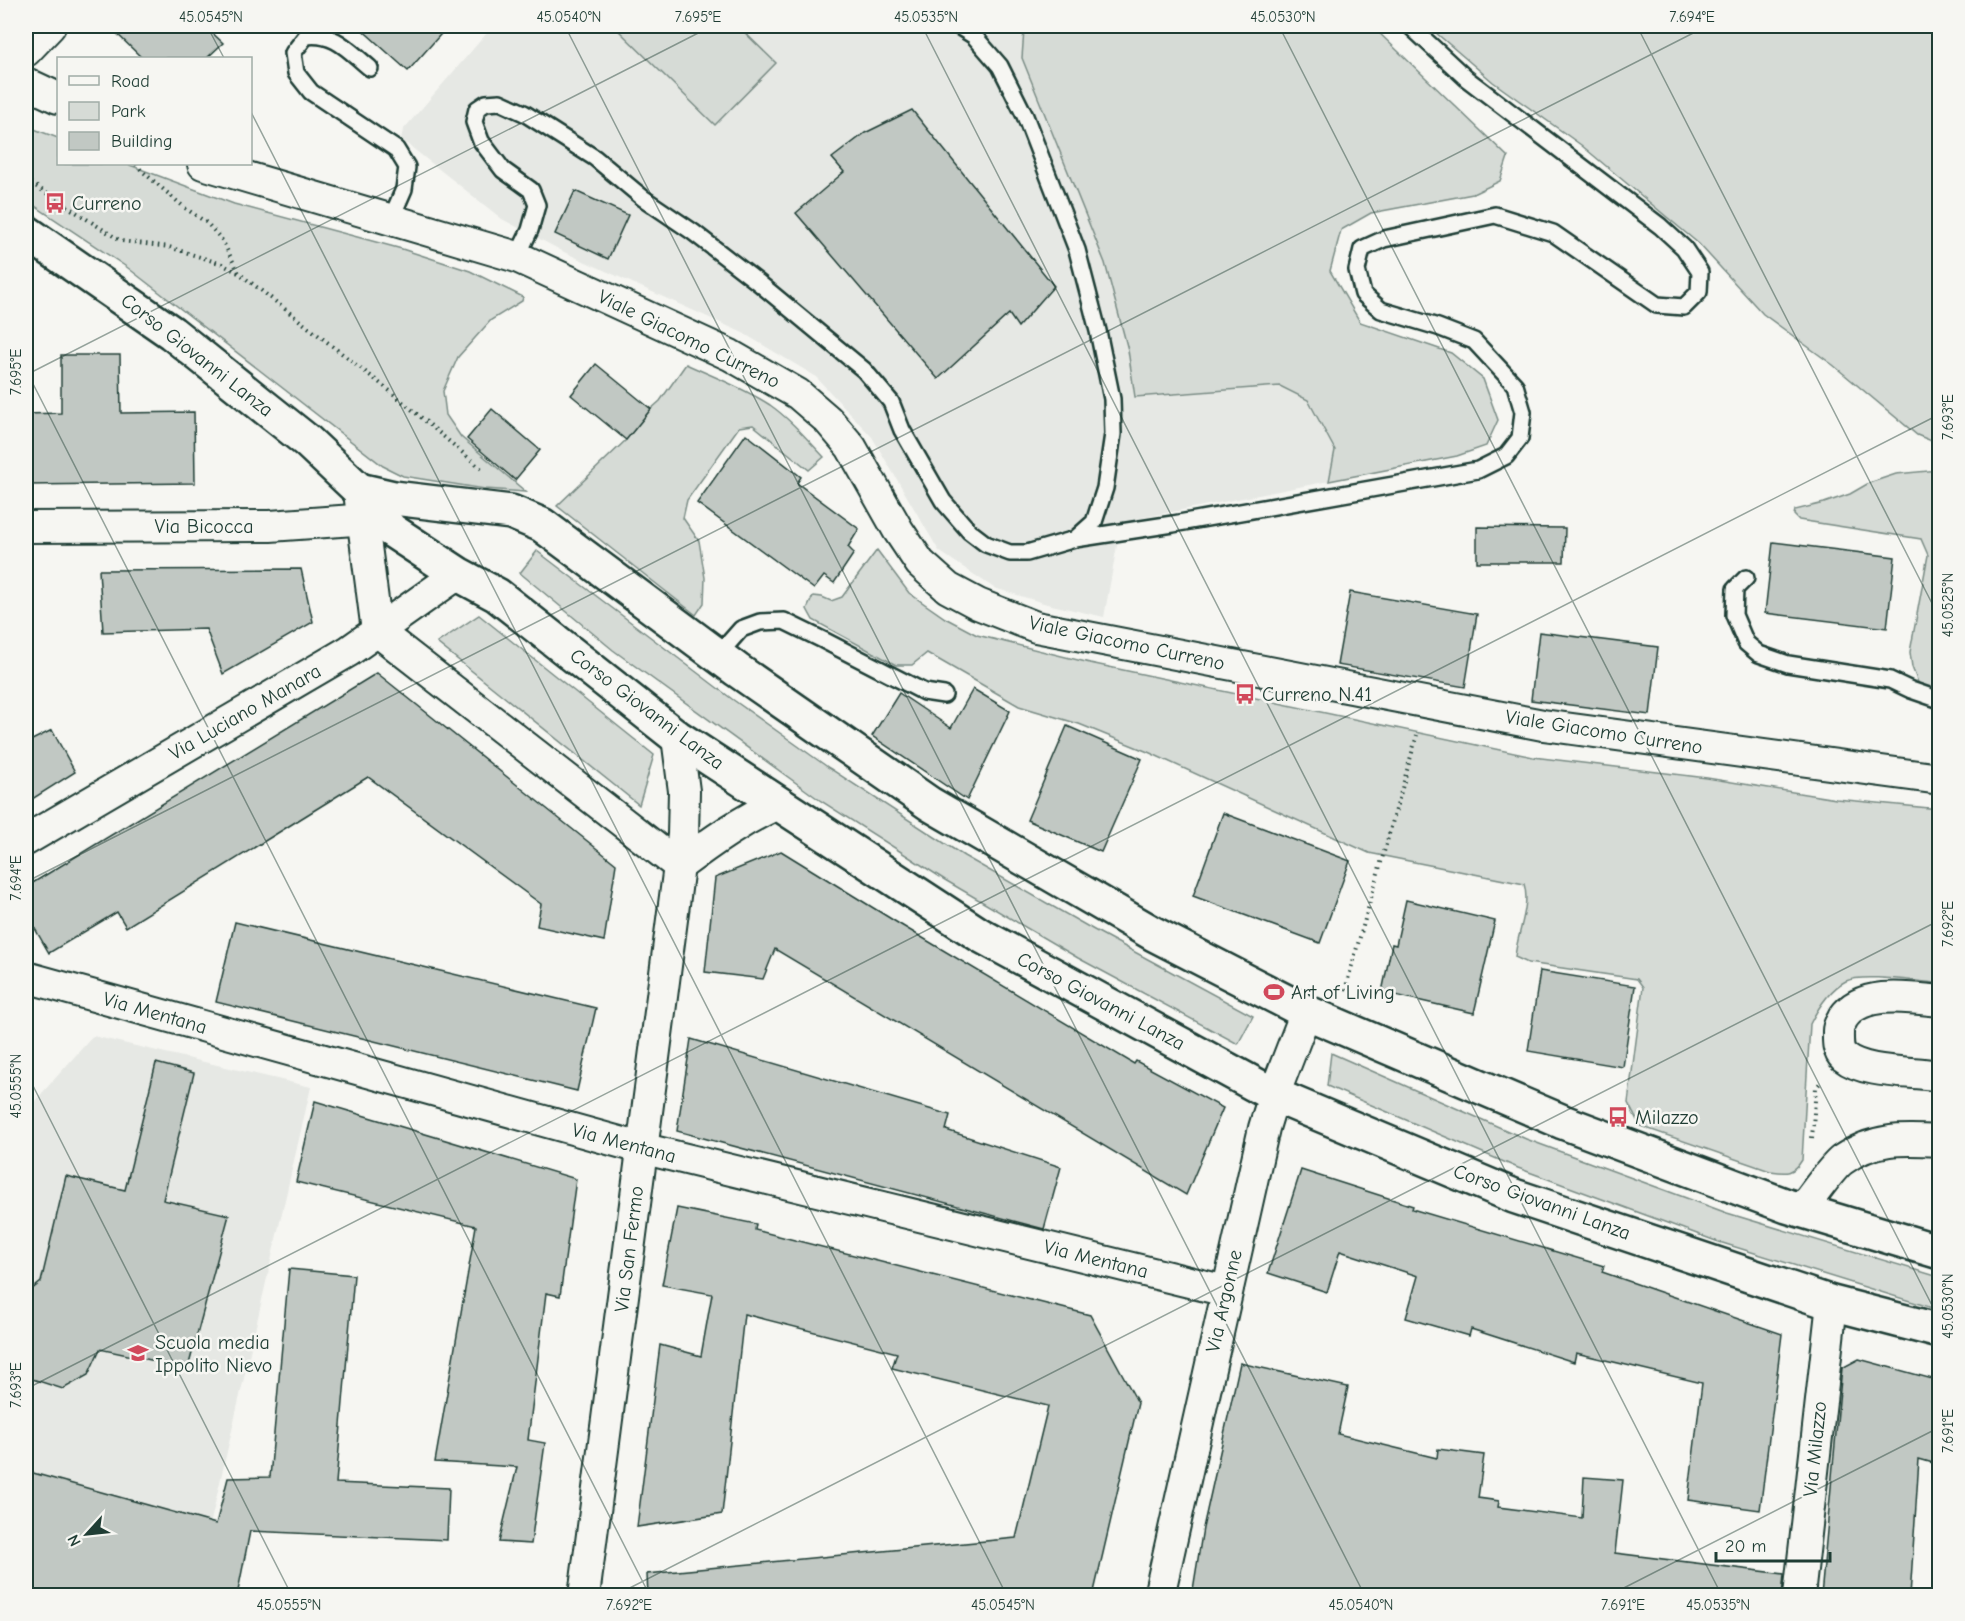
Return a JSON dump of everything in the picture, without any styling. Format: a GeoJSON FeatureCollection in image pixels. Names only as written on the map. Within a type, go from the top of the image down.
{"type":"FeatureCollection","features":[{"type":"Feature","properties":{"kind":"street"},"geometry":{"type":"LineString","coordinates":[[26,51],[50,26]]}},
{"type":"Feature","properties":{"kind":"street"},"geometry":{"type":"LineString","coordinates":[[26,83],[57,98]]}},
{"type":"Feature","properties":{"kind":"street","name":"Viale Giacomo Curreno"},"geometry":{"type":"LineString","coordinates":[[206,165],[517,256],[730,355],[798,394],[828,420],[851,447],[898,530],[920,563],[948,588],[978,604],[1036,627],[1543,725],[1940,779]]}},
{"type":"Feature","properties":{"kind":"street","name":"Corso Giovanni Lanza"},"geometry":{"type":"LineString","coordinates":[[26,232],[172,333],[307,441],[368,509],[391,530],[458,574],[497,595],[677,737],[980,935],[1274,1095],[1514,1196],[1832,1303],[1940,1331]]}},
{"type":"Feature","properties":{"kind":"street"},"geometry":{"type":"LineString","coordinates":[[779,803],[751,816],[716,838],[679,866],[377,631],[368,509],[394,498],[511,512],[542,525],[718,655],[930,804],[1154,934],[1320,1018],[1563,1122],[1801,1210],[1940,1252]]}},
{"type":"Feature","properties":{"kind":"street","name":"Via Bicocca"},"geometry":{"type":"LineString","coordinates":[[26,527],[270,526],[368,509]]}},
{"type":"Feature","properties":{"kind":"street","name":"Via Luciano Manara"},"geometry":{"type":"LineString","coordinates":[[26,840],[349,651],[458,574]]}},
{"type":"Feature","properties":{"kind":"street","name":"Via San Fermo"},"geometry":{"type":"LineString","coordinates":[[584,1596],[683,835],[684,791],[677,737]]}},
{"type":"Feature","properties":{"kind":"street","name":"Via Mentana"},"geometry":{"type":"LineString","coordinates":[[26,977],[641,1148],[1226,1291]]}},
{"type":"Feature","properties":{"kind":"street"},"geometry":{"type":"LineString","coordinates":[[1940,1001],[1877,999],[1863,1003],[1848,1012],[1838,1027],[1838,1044],[1843,1056],[1862,1066],[1940,1076]]}},
{"type":"Feature","properties":{"kind":"street","name":"Via Argonne"},"geometry":{"type":"LineString","coordinates":[[1159,1596],[1264,1128],[1274,1095],[1320,1018]]}},
{"type":"Feature","properties":{"kind":"street"},"geometry":{"type":"LineString","coordinates":[[1801,1210],[1841,1161],[1874,1143],[1900,1139],[1940,1141]]}},
{"type":"Feature","properties":{"kind":"street","name":"Via Milazzo"},"geometry":{"type":"LineString","coordinates":[[1799,1596],[1832,1303]]}},
{"type":"Feature","properties":{"kind":"lane"},"geometry":{"type":"LineString","coordinates":[[958,26],[974,36],[1000,66],[1025,116],[1077,250],[1098,331],[1112,399],[1113,434],[1105,488],[1094,522],[1075,539]]}},
{"type":"Feature","properties":{"kind":"lane"},"geometry":{"type":"LineString","coordinates":[[517,256],[530,230],[537,205],[531,190],[503,170],[481,141],[474,122],[477,109],[486,103],[500,102],[524,113],[595,158],[643,198],[693,232],[759,283],[864,370],[891,402],[902,430],[943,501],[969,531],[986,544],[1010,554],[1027,553],[1075,539],[1478,470],[1506,456],[1520,438],[1523,412],[1515,385],[1474,341],[1438,327],[1381,310],[1364,294],[1357,270],[1362,249],[1384,239],[1495,215],[1553,233],[1657,305],[1684,307],[1699,292],[1700,272],[1684,248],[1660,225],[1467,79],[1410,26]]}},
{"type":"Feature","properties":{"kind":"lane"},"geometry":{"type":"LineString","coordinates":[[370,68],[334,39],[320,34],[306,36],[293,52],[296,73],[311,92],[396,149],[407,167],[404,189],[391,219]]}},
{"type":"Feature","properties":{"kind":"lane"},"geometry":{"type":"LineString","coordinates":[[1746,578],[1734,589],[1734,615],[1746,643],[1759,654],[1788,664],[1890,680],[1940,700]]}},
{"type":"Feature","properties":{"kind":"lane"},"geometry":{"type":"LineString","coordinates":[[718,655],[741,629],[760,622],[784,621],[924,692],[944,695]]}},
{"type":"Feature","properties":{"kind":"path"},"geometry":{"type":"LineString","coordinates":[[137,165],[185,208],[207,223],[222,240],[240,274]]}},
{"type":"Feature","properties":{"kind":"path"},"geometry":{"type":"LineString","coordinates":[[26,180],[121,241],[177,249],[222,264],[240,274],[390,390],[484,471],[511,512]]}},
{"type":"Feature","properties":{"kind":"path"},"geometry":{"type":"LineString","coordinates":[[1320,1018],[1418,731],[1423,702]]}},
{"type":"Feature","properties":{"kind":"shaded area"},"geometry":{"type":"Polygon","coordinates":[[[493,26],[1371,26],[1508,157],[1500,181],[1473,194],[1371,213],[1341,230],[1330,271],[1360,322],[1451,353],[1483,379],[1498,420],[1486,446],[1457,456],[1141,518],[1127,524],[1118,540],[1104,617],[1047,604],[994,588],[939,551],[872,437],[815,376],[743,333],[566,253],[502,219],[401,139],[403,130],[493,26]]]}},
{"type":"Feature","properties":{"kind":"shaded area","name":"Scuola media Ippolito Nievo"},"geometry":{"type":"Polygon","coordinates":[[[93,1036],[311,1087],[194,1595],[26,1595],[26,1111],[93,1036]]]}},
{"type":"Feature","properties":{"kind":"green space"},"geometry":{"type":"Polygon","coordinates":[[[614,26],[738,26],[776,63],[715,125],[614,26]]]}},
{"type":"Feature","properties":{"kind":"green space"},"geometry":{"type":"Polygon","coordinates":[[[1028,26],[1373,27],[1508,157],[1500,181],[1473,194],[1371,213],[1341,230],[1330,271],[1360,322],[1451,353],[1483,379],[1498,420],[1486,446],[1457,456],[1329,481],[1335,450],[1308,400],[1280,386],[1135,397],[1128,350],[1105,263],[1022,58],[1024,30],[1028,26]]]}},
{"type":"Feature","properties":{"kind":"green space"},"geometry":{"type":"Polygon","coordinates":[[[1428,26],[1939,26],[1939,444],[1917,435],[1833,365],[1763,314],[1699,244],[1581,145],[1493,82],[1428,26]]]}},
{"type":"Feature","properties":{"kind":"green space"},"geometry":{"type":"Polygon","coordinates":[[[26,126],[57,138],[57,165],[130,165],[234,204],[402,249],[470,271],[523,297],[522,301],[491,320],[458,357],[443,391],[446,415],[461,437],[526,492],[485,489],[403,476],[383,466],[128,268],[26,200],[26,126]]]}},
{"type":"Feature","properties":{"kind":"green space"},"geometry":{"type":"Polygon","coordinates":[[[686,364],[770,405],[824,457],[809,470],[753,425],[739,427],[687,500],[683,518],[699,541],[705,578],[704,603],[696,615],[557,506],[626,440],[660,401],[686,364]]]}},
{"type":"Feature","properties":{"kind":"green space"},"geometry":{"type":"Polygon","coordinates":[[[1939,470],[1939,689],[1919,685],[1912,667],[1910,652],[1928,555],[1921,539],[1799,520],[1794,515],[1795,510],[1850,494],[1869,483],[1896,474],[1939,470]]]}},
{"type":"Feature","properties":{"kind":"green space"},"geometry":{"type":"Polygon","coordinates":[[[877,550],[909,593],[945,618],[977,635],[1090,663],[1533,757],[1707,778],[1836,799],[1939,809],[1939,983],[1878,978],[1854,979],[1840,984],[1825,1000],[1810,1024],[1802,1160],[1792,1171],[1770,1171],[1640,1126],[1628,1103],[1643,987],[1637,979],[1528,963],[1515,957],[1525,910],[1524,884],[1369,853],[1148,752],[1079,724],[1019,706],[927,653],[912,665],[896,665],[813,620],[807,609],[813,596],[831,601],[842,597],[877,550]]]}},
{"type":"Feature","properties":{"kind":"green space"},"geometry":{"type":"Polygon","coordinates":[[[537,551],[732,699],[829,768],[964,856],[1253,1016],[1238,1044],[1078,958],[945,880],[821,801],[613,650],[520,573],[537,551]]]}},
{"type":"Feature","properties":{"kind":"green space"},"geometry":{"type":"Polygon","coordinates":[[[479,615],[654,755],[639,805],[437,643],[479,615]]]}},
{"type":"Feature","properties":{"kind":"green space"},"geometry":{"type":"Polygon","coordinates":[[[1331,1053],[1526,1139],[1727,1213],[1939,1277],[1939,1310],[1716,1241],[1518,1168],[1327,1086],[1331,1053]]]}},
{"type":"Feature","properties":{"kind":"building"},"geometry":{"type":"Polygon","coordinates":[[[109,26],[205,26],[223,43],[208,57],[141,57],[109,26]]]}},
{"type":"Feature","properties":{"kind":"building"},"geometry":{"type":"Polygon","coordinates":[[[358,26],[448,26],[408,71],[358,26]]]}},
{"type":"Feature","properties":{"kind":"building"},"geometry":{"type":"Polygon","coordinates":[[[912,110],[1054,286],[1018,327],[1009,314],[938,379],[796,213],[844,172],[832,158],[865,133],[912,110]]]}},
{"type":"Feature","properties":{"kind":"building"},"geometry":{"type":"Polygon","coordinates":[[[575,191],[628,215],[608,259],[555,234],[575,191]]]}},
{"type":"Feature","properties":{"kind":"building"},"geometry":{"type":"Polygon","coordinates":[[[61,355],[120,355],[121,413],[194,412],[195,483],[26,485],[26,414],[61,413],[61,355]]]}},
{"type":"Feature","properties":{"kind":"building"},"geometry":{"type":"Polygon","coordinates":[[[596,364],[651,409],[626,440],[571,395],[596,364]]]}},
{"type":"Feature","properties":{"kind":"building"},"geometry":{"type":"Polygon","coordinates":[[[492,409],[540,450],[515,480],[467,439],[492,409]]]}},
{"type":"Feature","properties":{"kind":"building"},"geometry":{"type":"Polygon","coordinates":[[[746,434],[801,477],[797,483],[859,529],[848,547],[854,553],[834,583],[824,576],[814,589],[697,503],[746,434]]]}},
{"type":"Feature","properties":{"kind":"building"},"geometry":{"type":"Polygon","coordinates":[[[1477,527],[1565,528],[1564,562],[1477,562],[1477,527]]]}},
{"type":"Feature","properties":{"kind":"building"},"geometry":{"type":"Polygon","coordinates":[[[1773,542],[1895,557],[1887,628],[1765,613],[1773,542]]]}},
{"type":"Feature","properties":{"kind":"building"},"geometry":{"type":"Polygon","coordinates":[[[301,569],[313,622],[223,674],[206,629],[103,632],[99,570],[301,569]]]}},
{"type":"Feature","properties":{"kind":"building"},"geometry":{"type":"Polygon","coordinates":[[[1350,592],[1477,614],[1465,687],[1337,665],[1350,592]]]}},
{"type":"Feature","properties":{"kind":"building"},"geometry":{"type":"Polygon","coordinates":[[[1539,632],[1658,647],[1650,715],[1531,700],[1539,632]]]}},
{"type":"Feature","properties":{"kind":"building"},"geometry":{"type":"Polygon","coordinates":[[[377,673],[616,864],[604,941],[537,926],[541,904],[368,777],[126,927],[117,912],[49,953],[26,913],[26,887],[377,673]]]}},
{"type":"Feature","properties":{"kind":"building"},"geometry":{"type":"Polygon","coordinates":[[[973,689],[1010,711],[967,800],[872,736],[899,693],[951,728],[973,689]]]}},
{"type":"Feature","properties":{"kind":"building"},"geometry":{"type":"Polygon","coordinates":[[[1067,726],[1142,759],[1101,852],[1027,820],[1067,726]]]}},
{"type":"Feature","properties":{"kind":"building"},"geometry":{"type":"Polygon","coordinates":[[[52,730],[75,772],[26,803],[26,743],[52,730]]]}},
{"type":"Feature","properties":{"kind":"building"},"geometry":{"type":"Polygon","coordinates":[[[1223,813],[1350,861],[1320,943],[1193,896],[1223,813]]]}},
{"type":"Feature","properties":{"kind":"building"},"geometry":{"type":"Polygon","coordinates":[[[781,851],[1134,1064],[1136,1061],[1223,1108],[1186,1195],[775,949],[763,979],[705,972],[715,878],[781,851]]]}},
{"type":"Feature","properties":{"kind":"building"},"geometry":{"type":"Polygon","coordinates":[[[1406,900],[1495,921],[1474,1013],[1382,992],[1392,944],[1396,945],[1406,900]]]}},
{"type":"Feature","properties":{"kind":"building"},"geometry":{"type":"Polygon","coordinates":[[[235,922],[596,1008],[577,1091],[216,1002],[235,922]]]}},
{"type":"Feature","properties":{"kind":"building"},"geometry":{"type":"Polygon","coordinates":[[[1540,971],[1635,986],[1623,1067],[1528,1051],[1540,971]]]}},
{"type":"Feature","properties":{"kind":"building"},"geometry":{"type":"Polygon","coordinates":[[[691,1039],[950,1115],[946,1130],[1061,1167],[1044,1229],[677,1131],[691,1039]]]}},
{"type":"Feature","properties":{"kind":"building"},"geometry":{"type":"Polygon","coordinates":[[[156,1063],[194,1073],[163,1200],[229,1215],[188,1368],[100,1349],[88,1375],[63,1389],[26,1377],[26,1294],[41,1282],[66,1176],[125,1190],[156,1063]]]}},
{"type":"Feature","properties":{"kind":"building"},"geometry":{"type":"Polygon","coordinates":[[[315,1101],[576,1179],[560,1296],[546,1293],[528,1440],[545,1443],[531,1544],[499,1542],[517,1467],[435,1462],[476,1226],[296,1182],[315,1101]]]}},
{"type":"Feature","properties":{"kind":"building"},"geometry":{"type":"Polygon","coordinates":[[[1301,1170],[1413,1206],[1412,1209],[1604,1266],[1602,1272],[1782,1334],[1760,1510],[1688,1500],[1702,1383],[1576,1353],[1574,1362],[1471,1329],[1469,1336],[1406,1318],[1418,1276],[1340,1251],[1327,1292],[1268,1273],[1301,1170]]]}},
{"type":"Feature","properties":{"kind":"building"},"geometry":{"type":"Polygon","coordinates":[[[677,1208],[756,1224],[755,1230],[1090,1315],[1138,1403],[1093,1596],[648,1596],[647,1574],[1016,1538],[1048,1406],[892,1368],[897,1353],[744,1314],[722,1514],[637,1527],[660,1345],[701,1356],[712,1294],[662,1285],[677,1208]]]}},
{"type":"Feature","properties":{"kind":"building"},"geometry":{"type":"Polygon","coordinates":[[[289,1269],[354,1275],[336,1483],[449,1488],[447,1540],[250,1531],[237,1596],[26,1596],[26,1471],[216,1524],[228,1478],[270,1477],[289,1269]]]}},
{"type":"Feature","properties":{"kind":"building"},"geometry":{"type":"Polygon","coordinates":[[[1859,1359],[1940,1381],[1940,1465],[1919,1459],[1910,1596],[1821,1596],[1842,1368],[1859,1359]]]}},
{"type":"Feature","properties":{"kind":"building"},"geometry":{"type":"Polygon","coordinates":[[[1240,1363],[1348,1387],[1338,1434],[1437,1458],[1438,1449],[1484,1455],[1478,1498],[1499,1501],[1498,1507],[1582,1518],[1584,1477],[1623,1480],[1615,1553],[1784,1574],[1782,1596],[1192,1596],[1203,1528],[1240,1363]]]}},
{"type":"Feature","properties":{"kind":"place","name":"Curreno"},"geometry":{"type":"Point","coordinates":[55,203]}},
{"type":"Feature","properties":{"kind":"place","name":"Curreno N.41"},"geometry":{"type":"Point","coordinates":[1245,694]}},
{"type":"Feature","properties":{"kind":"place","name":"Art of Living"},"geometry":{"type":"Point","coordinates":[1274,992]}},
{"type":"Feature","properties":{"kind":"place","name":"Milazzo"},"geometry":{"type":"Point","coordinates":[1618,1117]}},
{"type":"Feature","properties":{"kind":"place","name":"Scuola media Ippolito Nievo"},"geometry":{"type":"Point","coordinates":[138,1353]}}]}
